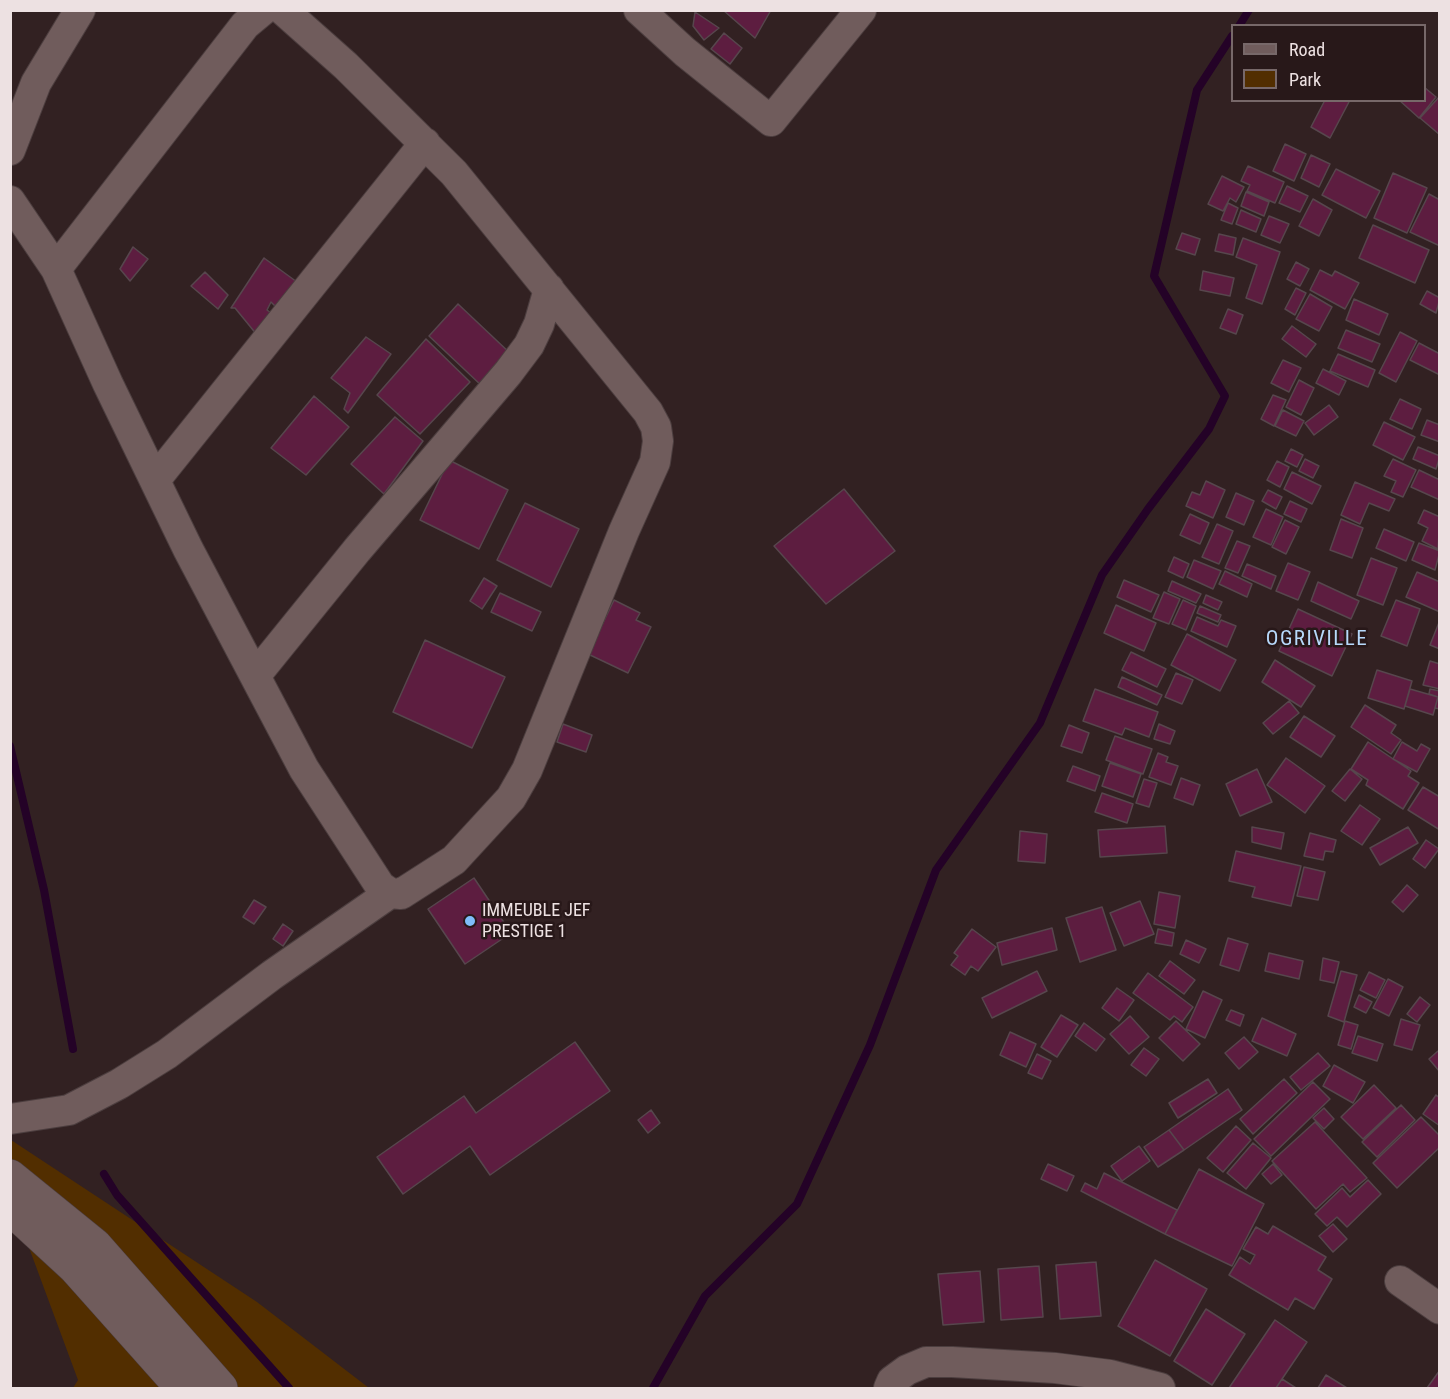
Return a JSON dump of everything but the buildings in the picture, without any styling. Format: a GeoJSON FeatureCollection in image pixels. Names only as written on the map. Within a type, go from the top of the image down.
{"type":"FeatureCollection","features":[{"type":"Feature","properties":{"kind":"street"},"geometry":{"type":"LineString","coordinates":[[10,150],[36,83],[80,10]]}},
{"type":"Feature","properties":{"kind":"street"},"geometry":{"type":"LineString","coordinates":[[56,269],[245,25],[263,10]]}},
{"type":"Feature","properties":{"kind":"street"},"geometry":{"type":"LineString","coordinates":[[10,201],[56,269],[155,480],[304,769],[380,886],[390,893],[401,894],[454,860],[510,798],[527,770],[655,462],[658,441],[656,426],[648,412],[454,173],[346,66],[283,10]]}},
{"type":"Feature","properties":{"kind":"street"},"geometry":{"type":"LineString","coordinates":[[639,10],[685,52],[771,121],[861,10]]}},
{"type":"Feature","properties":{"kind":"street"},"geometry":{"type":"LineString","coordinates":[[155,480],[425,143]]}},
{"type":"Feature","properties":{"kind":"street"},"geometry":{"type":"LineString","coordinates":[[255,676],[357,550],[522,354],[539,324],[549,289]]}},
{"type":"Feature","properties":{"kind":"street"},"geometry":{"type":"LineString","coordinates":[[10,1119],[69,1110],[119,1084],[167,1054],[272,975],[390,893]]}},
{"type":"Feature","properties":{"kind":"street"},"geometry":{"type":"LineString","coordinates":[[10,1176],[95,1245],[221,1389]]}},
{"type":"Feature","properties":{"kind":"street"},"geometry":{"type":"LineString","coordinates":[[10,1208],[75,1268],[182,1389]]}},
{"type":"Feature","properties":{"kind":"street"},"geometry":{"type":"LineString","coordinates":[[1400,1281],[1440,1309]]}},
{"type":"Feature","properties":{"kind":"street"},"geometry":{"type":"LineString","coordinates":[[889,1389],[892,1381],[907,1370],[926,1362],[1055,1368],[1110,1375],[1160,1389]]}},
{"type":"Feature","properties":{"kind":"green space"},"geometry":{"type":"Polygon","coordinates":[[[11,1140],[257,1302],[369,1388],[73,1388],[78,1380],[11,1199],[11,1140]]]}},
{"type":"Feature","properties":{"kind":"waterway"},"geometry":{"type":"LineString","coordinates":[[1240,24],[1249,10]]}},
{"type":"Feature","properties":{"kind":"waterway"},"geometry":{"type":"LineString","coordinates":[[653,1388],[705,1296],[797,1204],[870,1045],[936,870],[1040,723],[1102,575],[1148,509],[1209,429],[1225,396],[1154,276],[1197,90],[1231,38]]}},
{"type":"Feature","properties":{"kind":"waterway"},"geometry":{"type":"LineString","coordinates":[[10,746],[44,890],[73,1049]]}},
{"type":"Feature","properties":{"kind":"waterway"},"geometry":{"type":"LineString","coordinates":[[104,1174],[117,1195],[289,1388]]}},
{"type":"Feature","properties":{"kind":"place","name":"IMMEUBLE JEF PRESTIGE 1"},"geometry":{"type":"Point","coordinates":[470,921]}},
{"type":"Feature","properties":{"kind":"district","name":"OGRIVILLE"},"geometry":{"type":"Point","coordinates":[1317,640]}}]}
